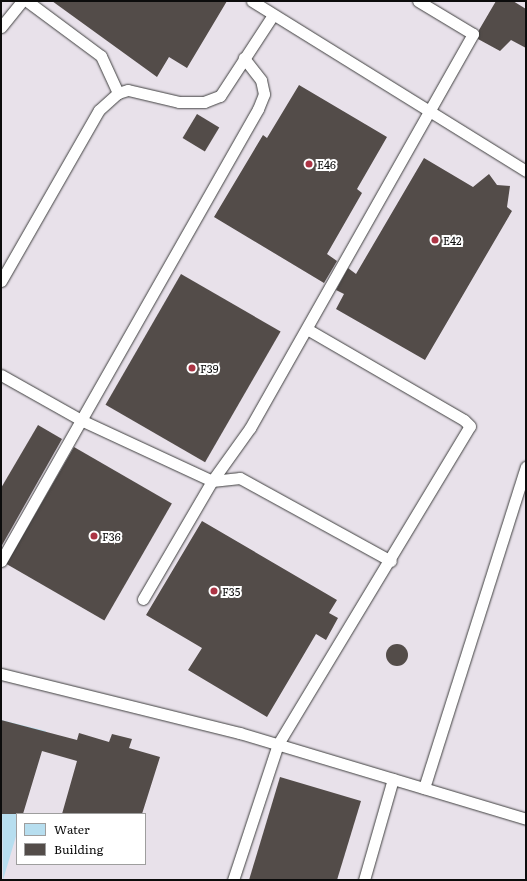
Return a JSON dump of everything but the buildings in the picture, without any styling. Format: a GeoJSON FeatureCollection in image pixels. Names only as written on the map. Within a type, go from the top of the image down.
{"type":"FeatureCollection","features":[{"type":"Feature","properties":{"kind":"lane"},"geometry":{"type":"LineString","coordinates":[[1,27],[22,1]]}},
{"type":"Feature","properties":{"kind":"lane"},"geometry":{"type":"LineString","coordinates":[[27,1],[101,56],[118,93]]}},
{"type":"Feature","properties":{"kind":"lane"},"geometry":{"type":"LineString","coordinates":[[252,1],[526,171]]}},
{"type":"Feature","properties":{"kind":"lane"},"geometry":{"type":"LineString","coordinates":[[143,598],[212,481],[250,428],[307,329],[428,110],[473,34],[418,1]]}},
{"type":"Feature","properties":{"kind":"lane"},"geometry":{"type":"LineString","coordinates":[[2,278],[99,110],[118,93],[142,91],[178,102],[204,102],[220,96],[273,15]]}},
{"type":"Feature","properties":{"kind":"lane"},"geometry":{"type":"LineString","coordinates":[[1,561],[83,420],[258,109],[264,94],[261,80],[244,58]]}},
{"type":"Feature","properties":{"kind":"lane"},"geometry":{"type":"LineString","coordinates":[[233,880],[278,744],[391,561],[470,426],[464,420],[307,329]]}},
{"type":"Feature","properties":{"kind":"lane"},"geometry":{"type":"LineString","coordinates":[[1,375],[83,420],[212,481],[240,478],[391,561]]}},
{"type":"Feature","properties":{"kind":"lane"},"geometry":{"type":"LineString","coordinates":[[424,788],[526,467]]}},
{"type":"Feature","properties":{"kind":"lane"},"geometry":{"type":"LineString","coordinates":[[1,674],[278,744],[526,819]]}},
{"type":"Feature","properties":{"kind":"lane"},"geometry":{"type":"LineString","coordinates":[[364,880],[393,779]]}},
{"type":"Feature","properties":{"kind":"shaded area"},"geometry":{"type":"Polygon","coordinates":[[[1,1],[526,1],[526,880],[1,880],[1,1]]]}},
{"type":"Feature","properties":{"kind":"water"},"geometry":{"type":"Polygon","coordinates":[[[1,720],[46,731],[17,813],[16,813],[16,836],[3,880],[1,720]]]}},
{"type":"Feature","properties":{"kind":"place","name":"E46"},"geometry":{"type":"Point","coordinates":[309,164]}},
{"type":"Feature","properties":{"kind":"place","name":"E42"},"geometry":{"type":"Point","coordinates":[435,240]}},
{"type":"Feature","properties":{"kind":"place","name":"F39"},"geometry":{"type":"Point","coordinates":[192,368]}},
{"type":"Feature","properties":{"kind":"place","name":"F36"},"geometry":{"type":"Point","coordinates":[94,536]}},
{"type":"Feature","properties":{"kind":"place","name":"F35"},"geometry":{"type":"Point","coordinates":[214,591]}}]}
